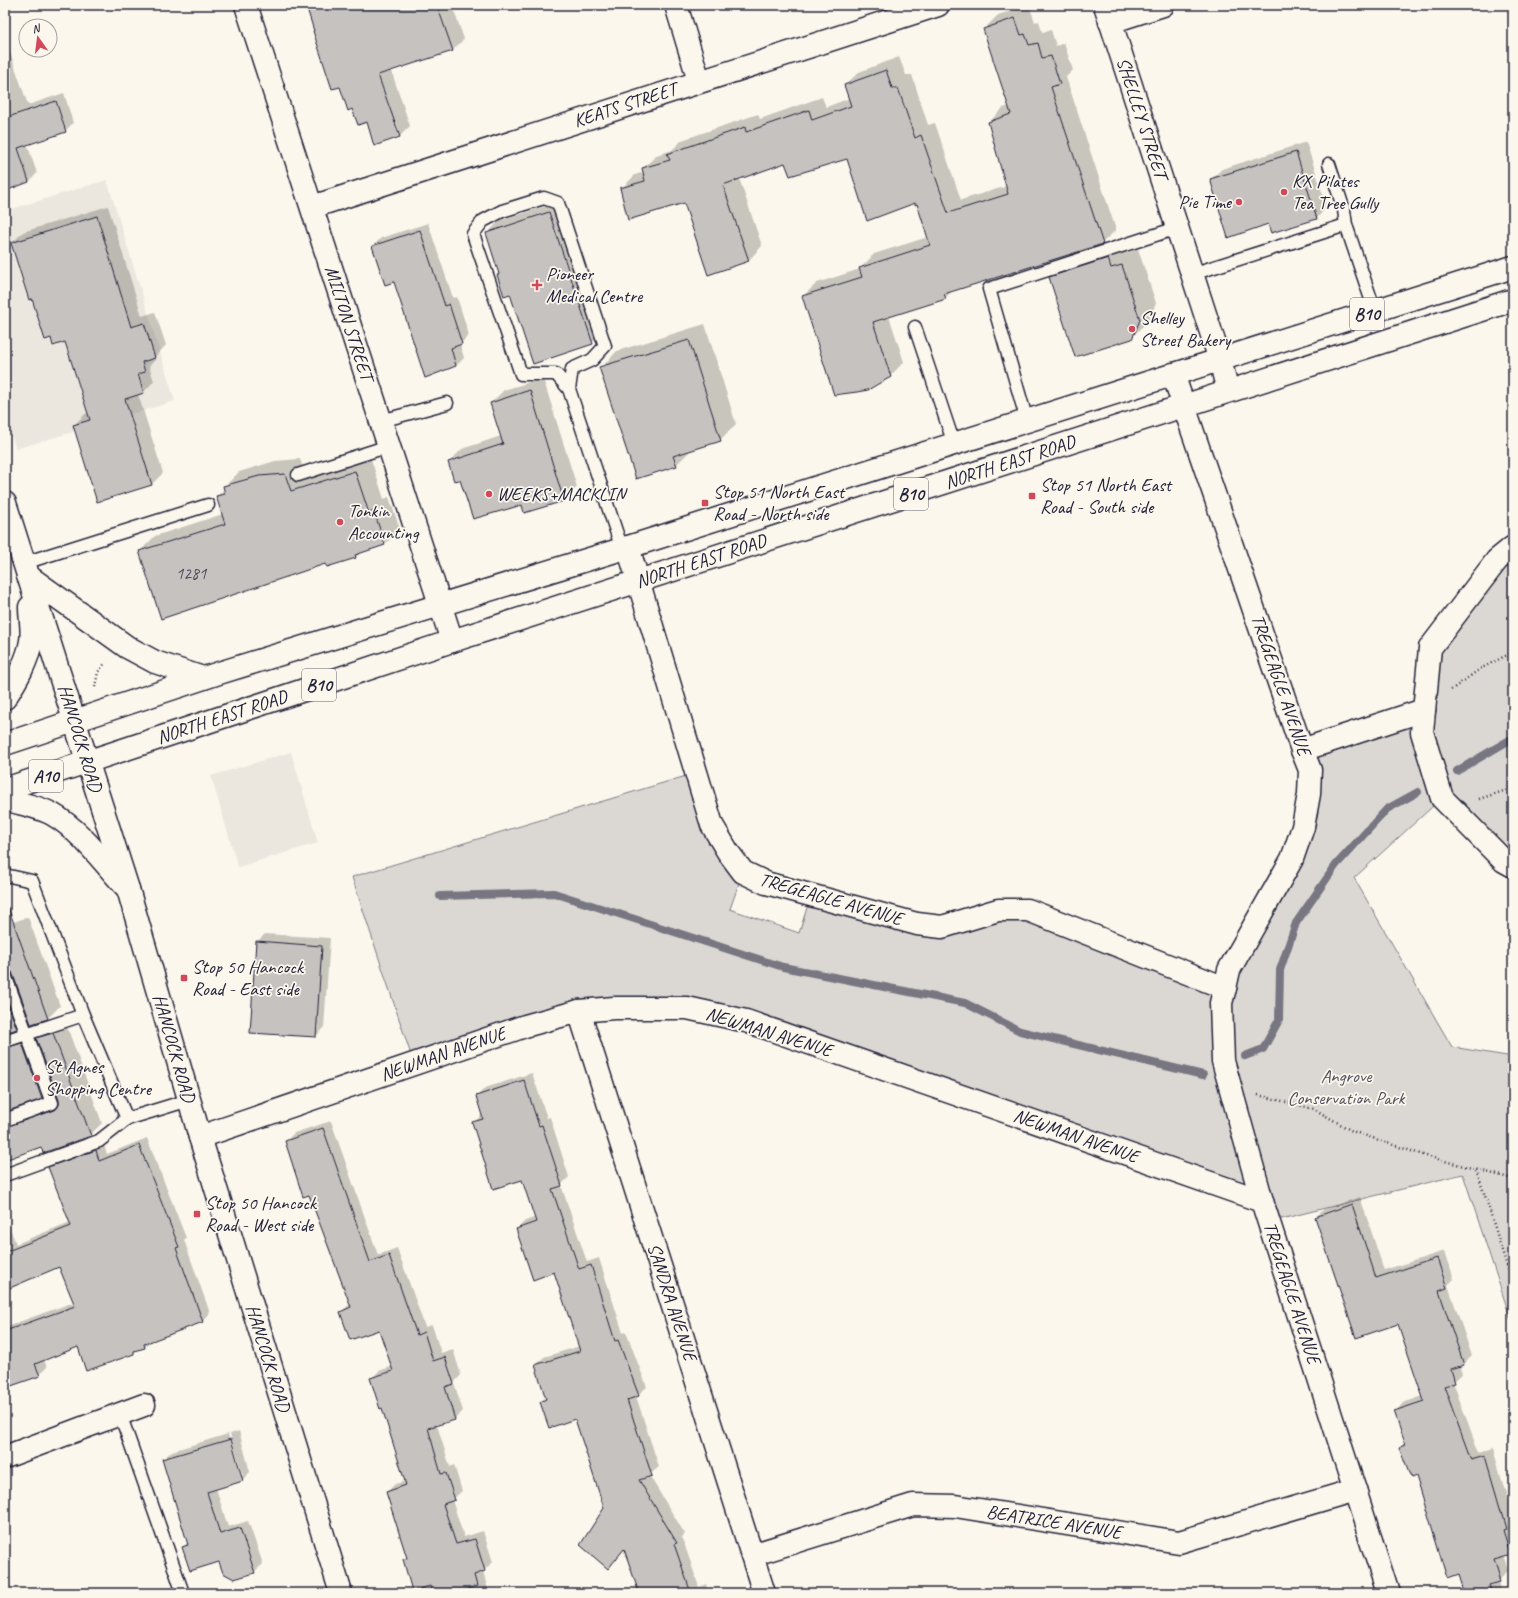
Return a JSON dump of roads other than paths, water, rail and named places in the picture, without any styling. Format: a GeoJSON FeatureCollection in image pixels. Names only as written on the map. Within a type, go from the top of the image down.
{"type":"FeatureCollection","features":[{"type":"Feature","properties":{"kind":"street","name":"MILTON STREET"},"geometry":{"type":"LineString","coordinates":[[246,5],[452,641]]}},
{"type":"Feature","properties":{"kind":"street"},"geometry":{"type":"LineString","coordinates":[[676,5],[699,81]]}},
{"type":"Feature","properties":{"kind":"street","name":"KEATS STREET"},"geometry":{"type":"LineString","coordinates":[[312,207],[938,5]]}},
{"type":"Feature","properties":{"kind":"street"},"geometry":{"type":"LineString","coordinates":[[1108,13],[1163,5]]}},
{"type":"Feature","properties":{"kind":"street","name":"SHELLEY STREET"},"geometry":{"type":"LineString","coordinates":[[1108,13],[1220,360],[1228,391]]}},
{"type":"Feature","properties":{"kind":"street","name":"NORTH EAST ROAD"},"geometry":{"type":"LineString","coordinates":[[5,744],[204,678],[625,548],[1513,267]]}},
{"type":"Feature","properties":{"kind":"street","name":"NORTH EAST ROAD"},"geometry":{"type":"LineString","coordinates":[[5,789],[452,641],[1513,300]]}},
{"type":"Feature","properties":{"kind":"street","name":"TREGEAGLE AVENUE"},"geometry":{"type":"LineString","coordinates":[[1173,374],[1310,770],[1309,794],[1303,827],[1292,860],[1229,970],[1221,1003],[1223,1061],[1262,1201],[1388,1593]]}},
{"type":"Feature","properties":{"kind":"street","name":"HANCOCK ROAD"},"geometry":{"type":"LineString","coordinates":[[5,503],[128,889],[200,1137],[341,1593]]}},
{"type":"Feature","properties":{"kind":"street"},"geometry":{"type":"LineString","coordinates":[[1513,547],[1497,560],[1430,648],[1422,732],[1442,798],[1504,861],[1513,866]]}},
{"type":"Feature","properties":{"kind":"street","name":"TREGEAGLE AVENUE"},"geometry":{"type":"LineString","coordinates":[[625,548],[639,581],[712,825],[728,852],[744,872],[766,883],[917,924],[942,927],[998,910],[1028,910],[1225,988]]}},
{"type":"Feature","properties":{"kind":"street"},"geometry":{"type":"LineString","coordinates":[[26,570],[128,647],[155,662],[204,678]]}},
{"type":"Feature","properties":{"kind":"street"},"geometry":{"type":"LineString","coordinates":[[5,698],[23,665],[32,641],[26,570]]}},
{"type":"Feature","properties":{"kind":"street"},"geometry":{"type":"LineString","coordinates":[[1302,750],[1424,710]]}},
{"type":"Feature","properties":{"kind":"street"},"geometry":{"type":"LineString","coordinates":[[5,799],[38,808],[50,813],[65,823],[82,839],[128,889]]}},
{"type":"Feature","properties":{"kind":"street","name":"NEWMAN AVENUE"},"geometry":{"type":"LineString","coordinates":[[200,1137],[525,1026],[579,1011],[614,1008],[687,1008],[746,1022],[1262,1201]]}},
{"type":"Feature","properties":{"kind":"street","name":"SANDRA AVENUE"},"geometry":{"type":"LineString","coordinates":[[579,1011],[764,1593]]}},
{"type":"Feature","properties":{"kind":"street"},"geometry":{"type":"LineString","coordinates":[[5,1457],[144,1405]]}},
{"type":"Feature","properties":{"kind":"street","name":"BEATRICE AVENUE"},"geometry":{"type":"LineString","coordinates":[[752,1555],[913,1505],[954,1506],[1179,1542],[1355,1490]]}},
{"type":"Feature","properties":{"kind":"lane"},"geometry":{"type":"LineString","coordinates":[[1329,164],[1344,210],[1346,225],[1375,311]]}},
{"type":"Feature","properties":{"kind":"lane"},"geometry":{"type":"LineString","coordinates":[[569,388],[572,369],[592,360],[605,346],[558,203],[544,198],[502,211],[483,221],[473,234],[521,374],[556,374],[569,388],[625,548]]}},
{"type":"Feature","properties":{"kind":"lane"},"geometry":{"type":"LineString","coordinates":[[1192,274],[1346,225]]}},
{"type":"Feature","properties":{"kind":"lane"},"geometry":{"type":"LineString","coordinates":[[1027,421],[989,289],[1177,228]]}},
{"type":"Feature","properties":{"kind":"lane"},"geometry":{"type":"LineString","coordinates":[[915,327],[954,444]]}},
{"type":"Feature","properties":{"kind":"lane"},"geometry":{"type":"LineString","coordinates":[[381,421],[447,403]]}},
{"type":"Feature","properties":{"kind":"lane"},"geometry":{"type":"LineString","coordinates":[[298,475],[389,446]]}},
{"type":"Feature","properties":{"kind":"lane"},"geometry":{"type":"LineString","coordinates":[[26,570],[208,504]]}},
{"type":"Feature","properties":{"kind":"lane"},"geometry":{"type":"LineString","coordinates":[[5,875],[32,881],[83,1015],[126,1119]]}},
{"type":"Feature","properties":{"kind":"lane"},"geometry":{"type":"LineString","coordinates":[[5,975],[52,1103],[5,1120]]}},
{"type":"Feature","properties":{"kind":"lane"},"geometry":{"type":"LineString","coordinates":[[5,1041],[83,1015]]}},
{"type":"Feature","properties":{"kind":"lane"},"geometry":{"type":"LineString","coordinates":[[5,1175],[99,1141],[126,1119],[189,1100]]}},
{"type":"Feature","properties":{"kind":"lane"},"geometry":{"type":"LineString","coordinates":[[120,1414],[183,1593]]}},
{"type":"Feature","properties":{"kind":"waterway"},"geometry":{"type":"LineString","coordinates":[[1457,771],[1513,738]]}},
{"type":"Feature","properties":{"kind":"waterway"},"geometry":{"type":"LineString","coordinates":[[1245,1056],[1263,1049],[1279,1020],[1280,970],[1296,923],[1336,865],[1387,809],[1418,792]]}},
{"type":"Feature","properties":{"kind":"waterway"},"geometry":{"type":"LineString","coordinates":[[440,896],[554,893],[783,967],[965,1003],[1020,1031],[1203,1075]]}},
{"type":"Feature","properties":{"kind":"place","name":"KX Pilates Tea Tree Gully"},"geometry":{"type":"Point","coordinates":[1284,192]}},
{"type":"Feature","properties":{"kind":"place","name":"Pie Time"},"geometry":{"type":"Point","coordinates":[1239,202]}},
{"type":"Feature","properties":{"kind":"place","name":"Pioneer Medical Centre"},"geometry":{"type":"Point","coordinates":[537,285]}},
{"type":"Feature","properties":{"kind":"place","name":"Shelley Street Bakery"},"geometry":{"type":"Point","coordinates":[1132,329]}},
{"type":"Feature","properties":{"kind":"place","name":"WEEKS+MACKLIN"},"geometry":{"type":"Point","coordinates":[489,494]}},
{"type":"Feature","properties":{"kind":"place","name":"Stop 51 North East Road - South side"},"geometry":{"type":"Point","coordinates":[1032,496]}},
{"type":"Feature","properties":{"kind":"place","name":"Stop 51 North East Road - North side"},"geometry":{"type":"Point","coordinates":[705,503]}},
{"type":"Feature","properties":{"kind":"place","name":"Tonkin Accounting"},"geometry":{"type":"Point","coordinates":[340,522]}},
{"type":"Feature","properties":{"kind":"place","name":"Stop 50 Hancock Road - East side"},"geometry":{"type":"Point","coordinates":[184,978]}},
{"type":"Feature","properties":{"kind":"place","name":"St Agnes Shopping Centre"},"geometry":{"type":"Point","coordinates":[37,1078]}},
{"type":"Feature","properties":{"kind":"place","name":"Stop 50 Hancock Road - West side"},"geometry":{"type":"Point","coordinates":[197,1214]}},
{"type":"Feature","properties":{"kind":"park label","name":"Angrove Conservation Park"},"geometry":{"type":"Point","coordinates":[1346,1087]}}]}
